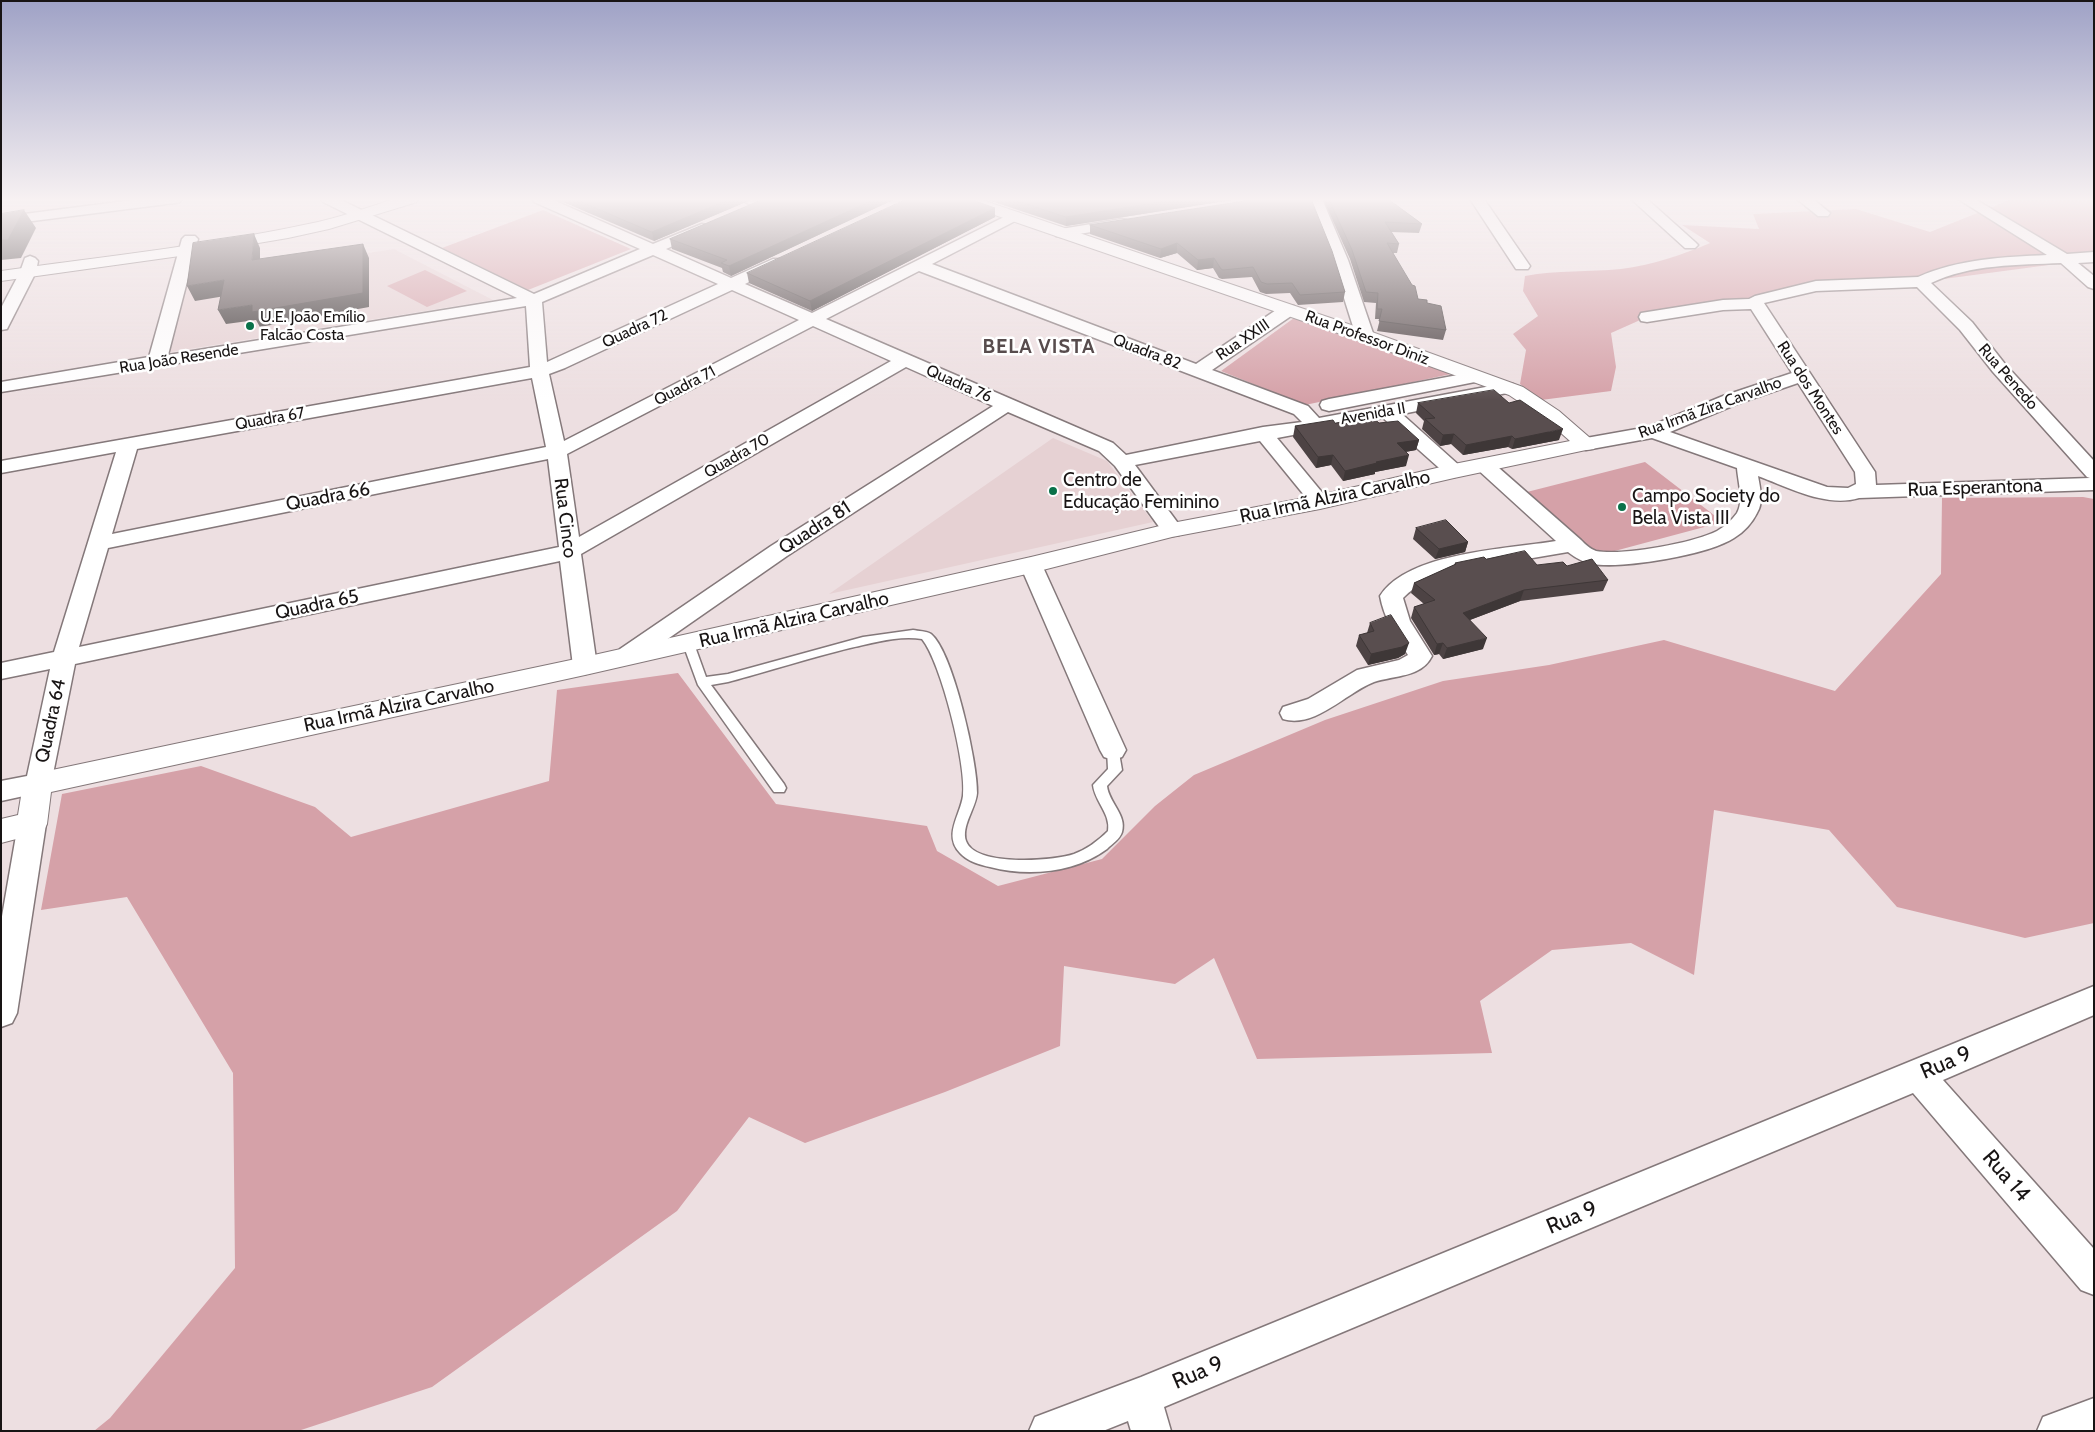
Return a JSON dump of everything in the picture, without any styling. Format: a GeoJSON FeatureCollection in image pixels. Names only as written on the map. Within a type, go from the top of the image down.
{"type":"FeatureCollection","features":[{"type":"Feature","properties":{"kind":"street"},"geometry":{"type":"LineString","coordinates":[[24,266],[29,266]]}},
{"type":"Feature","properties":{"kind":"street"},"geometry":{"type":"LineString","coordinates":[[1,276],[29,266]]}},
{"type":"Feature","properties":{"kind":"street"},"geometry":{"type":"LineString","coordinates":[[1,325],[29,266]]}},
{"type":"Feature","properties":{"kind":"street"},"geometry":{"type":"LineString","coordinates":[[157,362],[182,266]]}},
{"type":"Feature","properties":{"kind":"street"},"geometry":{"type":"LineString","coordinates":[[465,266],[534,300]]}},
{"type":"Feature","properties":{"kind":"street","name":"Rua João Resende"},"geometry":{"type":"LineString","coordinates":[[1,387],[534,300],[612,266]]}},
{"type":"Feature","properties":{"kind":"street","name":"Quadra 76"},"geometry":{"type":"LineString","coordinates":[[689,266],[1106,447]]}},
{"type":"Feature","properties":{"kind":"street","name":"Quadra 72"},"geometry":{"type":"LineString","coordinates":[[540,372],[769,266]]}},
{"type":"Feature","properties":{"kind":"street","name":"Quadra 71"},"geometry":{"type":"LineString","coordinates":[[557,451],[576,443],[917,266]]}},
{"type":"Feature","properties":{"kind":"street","name":"Quadra 82"},"geometry":{"type":"LineString","coordinates":[[921,266],[1301,410],[1314,424]]}},
{"type":"Feature","properties":{"kind":"street","name":"Rua Professor Diniz"},"geometry":{"type":"LineString","coordinates":[[1158,266],[1365,336],[1507,388],[1521,394],[1544,409],[1586,444]]}},
{"type":"Feature","properties":{"kind":"street"},"geometry":{"type":"LineString","coordinates":[[1342,266],[1365,336]]}},
{"type":"Feature","properties":{"kind":"street"},"geometry":{"type":"LineString","coordinates":[[1647,317],[1723,305],[1756,304],[1761,299],[1816,286],[1921,282],[1930,276],[1983,266]]}},
{"type":"Feature","properties":{"kind":"street"},"geometry":{"type":"LineString","coordinates":[[2073,266],[2094,284]]}},
{"type":"Feature","properties":{"kind":"street","name":"Rua Penedo"},"geometry":{"type":"LineString","coordinates":[[1921,282],[1966,326],[1999,368],[2094,473]]}},
{"type":"Feature","properties":{"kind":"street","name":"Rua Cinco"},"geometry":{"type":"LineString","coordinates":[[534,300],[540,372],[557,451],[585,666]]}},
{"type":"Feature","properties":{"kind":"street","name":"Rua dos Montes"},"geometry":{"type":"LineString","coordinates":[[1756,304],[1865,472],[1866,487],[1856,492]]}},
{"type":"Feature","properties":{"kind":"street","name":"Rua XXIII"},"geometry":{"type":"LineString","coordinates":[[1198,371],[1288,310]]}},
{"type":"Feature","properties":{"kind":"street","name":"Quadra 70"},"geometry":{"type":"LineString","coordinates":[[569,552],[905,360]]}},
{"type":"Feature","properties":{"kind":"street","name":"Quadra 67"},"geometry":{"type":"LineString","coordinates":[[1,467],[540,372]]}},
{"type":"Feature","properties":{"kind":"street","name":"Rua Irmã Zira Carvalho"},"geometry":{"type":"LineString","coordinates":[[1586,444],[1653,432],[1730,400],[1803,375]]}},
{"type":"Feature","properties":{"kind":"street","name":"Avenida II"},"geometry":{"type":"LineString","coordinates":[[1106,447],[1474,377]]}},
{"type":"Feature","properties":{"kind":"street","name":"Avenida II"},"geometry":{"type":"LineString","coordinates":[[1122,462],[1263,433],[1388,412],[1507,388]]}},
{"type":"Feature","properties":{"kind":"street","name":"Quadra 81"},"geometry":{"type":"LineString","coordinates":[[628,655],[779,551],[1007,405]]}},
{"type":"Feature","properties":{"kind":"street"},"geometry":{"type":"LineString","coordinates":[[1388,412],[1454,471]]}},
{"type":"Feature","properties":{"kind":"street","name":"Rua Esperantona"},"geometry":{"type":"LineString","coordinates":[[1653,432],[1825,493],[1851,494],[1856,492],[2094,484]]}},
{"type":"Feature","properties":{"kind":"street"},"geometry":{"type":"LineString","coordinates":[[1263,433],[1320,502]]}},
{"type":"Feature","properties":{"kind":"street","name":"Rua Irmã Alzira Carvalho"},"geometry":{"type":"LineString","coordinates":[[1,791],[585,666],[628,655],[689,644],[1032,565],[1172,530],[1320,502],[1454,471],[1586,444]]}},
{"type":"Feature","properties":{"kind":"street","name":"Quadra 64"},"geometry":{"type":"LineString","coordinates":[[38,784],[64,658],[128,445]]}},
{"type":"Feature","properties":{"kind":"street"},"geometry":{"type":"LineString","coordinates":[[1106,447],[1122,462],[1172,530]]}},
{"type":"Feature","properties":{"kind":"street","name":"Quadra 66"},"geometry":{"type":"LineString","coordinates":[[99,543],[557,451]]}},
{"type":"Feature","properties":{"kind":"street"},"geometry":{"type":"LineString","coordinates":[[1484,465],[1580,552],[1590,556],[1614,558],[1708,542],[1725,534],[1741,522],[1750,506],[1746,464]]}},
{"type":"Feature","properties":{"kind":"street"},"geometry":{"type":"LineString","coordinates":[[1292,713],[1317,705],[1366,676],[1406,667],[1418,660],[1420,656],[1398,623],[1392,607],[1391,596],[1399,586],[1427,573],[1463,561],[1573,544]]}},
{"type":"Feature","properties":{"kind":"street","name":"Quadra 65"},"geometry":{"type":"LineString","coordinates":[[1,671],[569,552]]}},
{"type":"Feature","properties":{"kind":"street"},"geometry":{"type":"LineString","coordinates":[[1032,565],[1112,750]]}},
{"type":"Feature","properties":{"kind":"street"},"geometry":{"type":"LineString","coordinates":[[1,1013],[38,784]]}},
{"type":"Feature","properties":{"kind":"street"},"geometry":{"type":"LineString","coordinates":[[1,830],[32,824]]}},
{"type":"Feature","properties":{"kind":"street","name":"Rua 9"},"geometry":{"type":"LineString","coordinates":[[1048,1431],[1146,1414],[1918,1074],[2094,1000]]}},
{"type":"Feature","properties":{"kind":"street","name":"Rua 14"},"geometry":{"type":"LineString","coordinates":[[1918,1074],[2094,1277]]}},
{"type":"Feature","properties":{"kind":"street"},"geometry":{"type":"LineString","coordinates":[[2057,1431],[2094,1418]]}},
{"type":"Feature","properties":{"kind":"lane"},"geometry":{"type":"LineString","coordinates":[[702,682],[730,678],[802,656],[888,637],[924,635],[934,646],[950,687],[964,752],[970,792],[958,838],[961,845],[977,859],[1016,867],[1049,866],[1075,861],[1091,854],[1115,832],[1117,820],[1100,792],[1100,785],[1115,770],[1112,750]]}},
{"type":"Feature","properties":{"kind":"lane"},"geometry":{"type":"LineString","coordinates":[[689,644],[702,682],[779,788]]}},
{"type":"Feature","properties":{"kind":"shaded area","name":"U.E. João Emílio Falcão Costa"},"geometry":{"type":"Polygon","coordinates":[[[284,266],[427,266],[493,300],[164,353],[184,281],[284,266]]]}},
{"type":"Feature","properties":{"kind":"shaded area"},"geometry":{"type":"Polygon","coordinates":[[[479,266],[589,266],[528,290],[479,266]]]}},
{"type":"Feature","properties":{"kind":"shaded area"},"geometry":{"type":"Polygon","coordinates":[[[2043,266],[1921,282],[1816,286],[1756,304],[1647,317],[1611,333],[1616,367],[1611,391],[1541,400],[1520,384],[1526,350],[1513,334],[1538,316],[1523,291],[1525,276],[1633,267],[2043,266]]]}},
{"type":"Feature","properties":{"kind":"shaded area"},"geometry":{"type":"Polygon","coordinates":[[[425,270],[467,291],[427,307],[387,286],[425,270]]]}},
{"type":"Feature","properties":{"kind":"shaded area"},"geometry":{"type":"Polygon","coordinates":[[[1294,318],[1451,374],[1305,405],[1221,371],[1294,318]]]}},
{"type":"Feature","properties":{"kind":"shaded area","name":"Centro de Educação Feminino"},"geometry":{"type":"Polygon","coordinates":[[[1053,438],[1107,461],[1153,522],[829,594],[1053,438]]]}},
{"type":"Feature","properties":{"kind":"shaded area","name":"Campo Society do Bela Vista III"},"geometry":{"type":"Polygon","coordinates":[[[1645,462],[1723,522],[1596,556],[1523,493],[1645,462]]]}},
{"type":"Feature","properties":{"kind":"shaded area"},"geometry":{"type":"Polygon","coordinates":[[[2083,497],[2094,499],[2094,923],[2025,938],[1897,907],[1829,830],[1714,810],[1694,975],[1631,943],[1552,950],[1480,1001],[1492,1053],[1257,1059],[1214,958],[1175,984],[1064,966],[1060,1046],[945,1092],[805,1143],[749,1117],[677,1211],[432,1387],[298,1431],[94,1431],[110,1418],[235,1268],[233,1073],[127,897],[41,910],[62,794],[201,766],[315,807],[351,837],[549,781],[557,690],[678,673],[776,804],[927,826],[937,851],[998,886],[1102,859],[1155,806],[1194,775],[1325,720],[1443,681],[1549,665],[1664,640],[1835,691],[1941,574],[1942,498],[2083,497]]]}},
{"type":"Feature","properties":{"kind":"building"},"geometry":{"type":"Polygon","coordinates":[[[190,266],[363,266],[363,293],[252,312],[252,305],[218,310],[224,280],[187,286],[190,266]]]}},
{"type":"Feature","properties":{"kind":"building"},"geometry":{"type":"Polygon","coordinates":[[[763,266],[880,266],[810,301],[747,273],[763,266]]]}},
{"type":"Feature","properties":{"kind":"building"},"geometry":{"type":"Polygon","coordinates":[[[1219,266],[1337,266],[1345,292],[1300,295],[1292,283],[1267,284],[1261,282],[1253,267],[1221,269],[1219,266]]]}},
{"type":"Feature","properties":{"kind":"building"},"geometry":{"type":"Polygon","coordinates":[[[1357,266],[1401,266],[1412,285],[1415,286],[1418,299],[1427,300],[1427,303],[1441,306],[1446,330],[1379,321],[1382,309],[1377,309],[1378,293],[1366,292],[1357,266]]]}},
{"type":"Feature","properties":{"kind":"building"},"geometry":{"type":"Polygon","coordinates":[[[1494,390],[1509,403],[1520,400],[1563,429],[1515,439],[1512,436],[1466,445],[1454,434],[1443,435],[1425,419],[1435,418],[1418,403],[1494,390]]]}},
{"type":"Feature","properties":{"kind":"building"},"geometry":{"type":"Polygon","coordinates":[[[1371,416],[1379,423],[1398,421],[1419,440],[1397,443],[1409,455],[1345,471],[1333,455],[1318,457],[1295,426],[1333,420],[1335,423],[1371,416]]]}},
{"type":"Feature","properties":{"kind":"building"},"geometry":{"type":"Polygon","coordinates":[[[1446,520],[1468,542],[1439,549],[1416,528],[1446,520]]]}},
{"type":"Feature","properties":{"kind":"building"},"geometry":{"type":"Polygon","coordinates":[[[1525,551],[1537,565],[1563,562],[1567,566],[1592,559],[1608,580],[1524,590],[1463,613],[1487,638],[1447,648],[1443,643],[1437,644],[1414,607],[1435,600],[1414,583],[1455,563],[1525,551]]]}},
{"type":"Feature","properties":{"kind":"building"},"geometry":{"type":"Polygon","coordinates":[[[1391,615],[1409,643],[1402,647],[1371,654],[1359,635],[1374,631],[1370,623],[1391,615]]]}},
{"type":"Feature","properties":{"kind":"place","name":"U.E. João Emílio Falcão Costa"},"geometry":{"type":"Point","coordinates":[250,326]}},
{"type":"Feature","properties":{"kind":"place","name":"Centro de Educação Feminino"},"geometry":{"type":"Point","coordinates":[1053,491]}},
{"type":"Feature","properties":{"kind":"place","name":"Campo Society do Bela Vista III"},"geometry":{"type":"Point","coordinates":[1622,507]}},
{"type":"Feature","properties":{"kind":"district","name":"BELA VISTA"},"geometry":{"type":"Point","coordinates":[1039,347]}}]}
